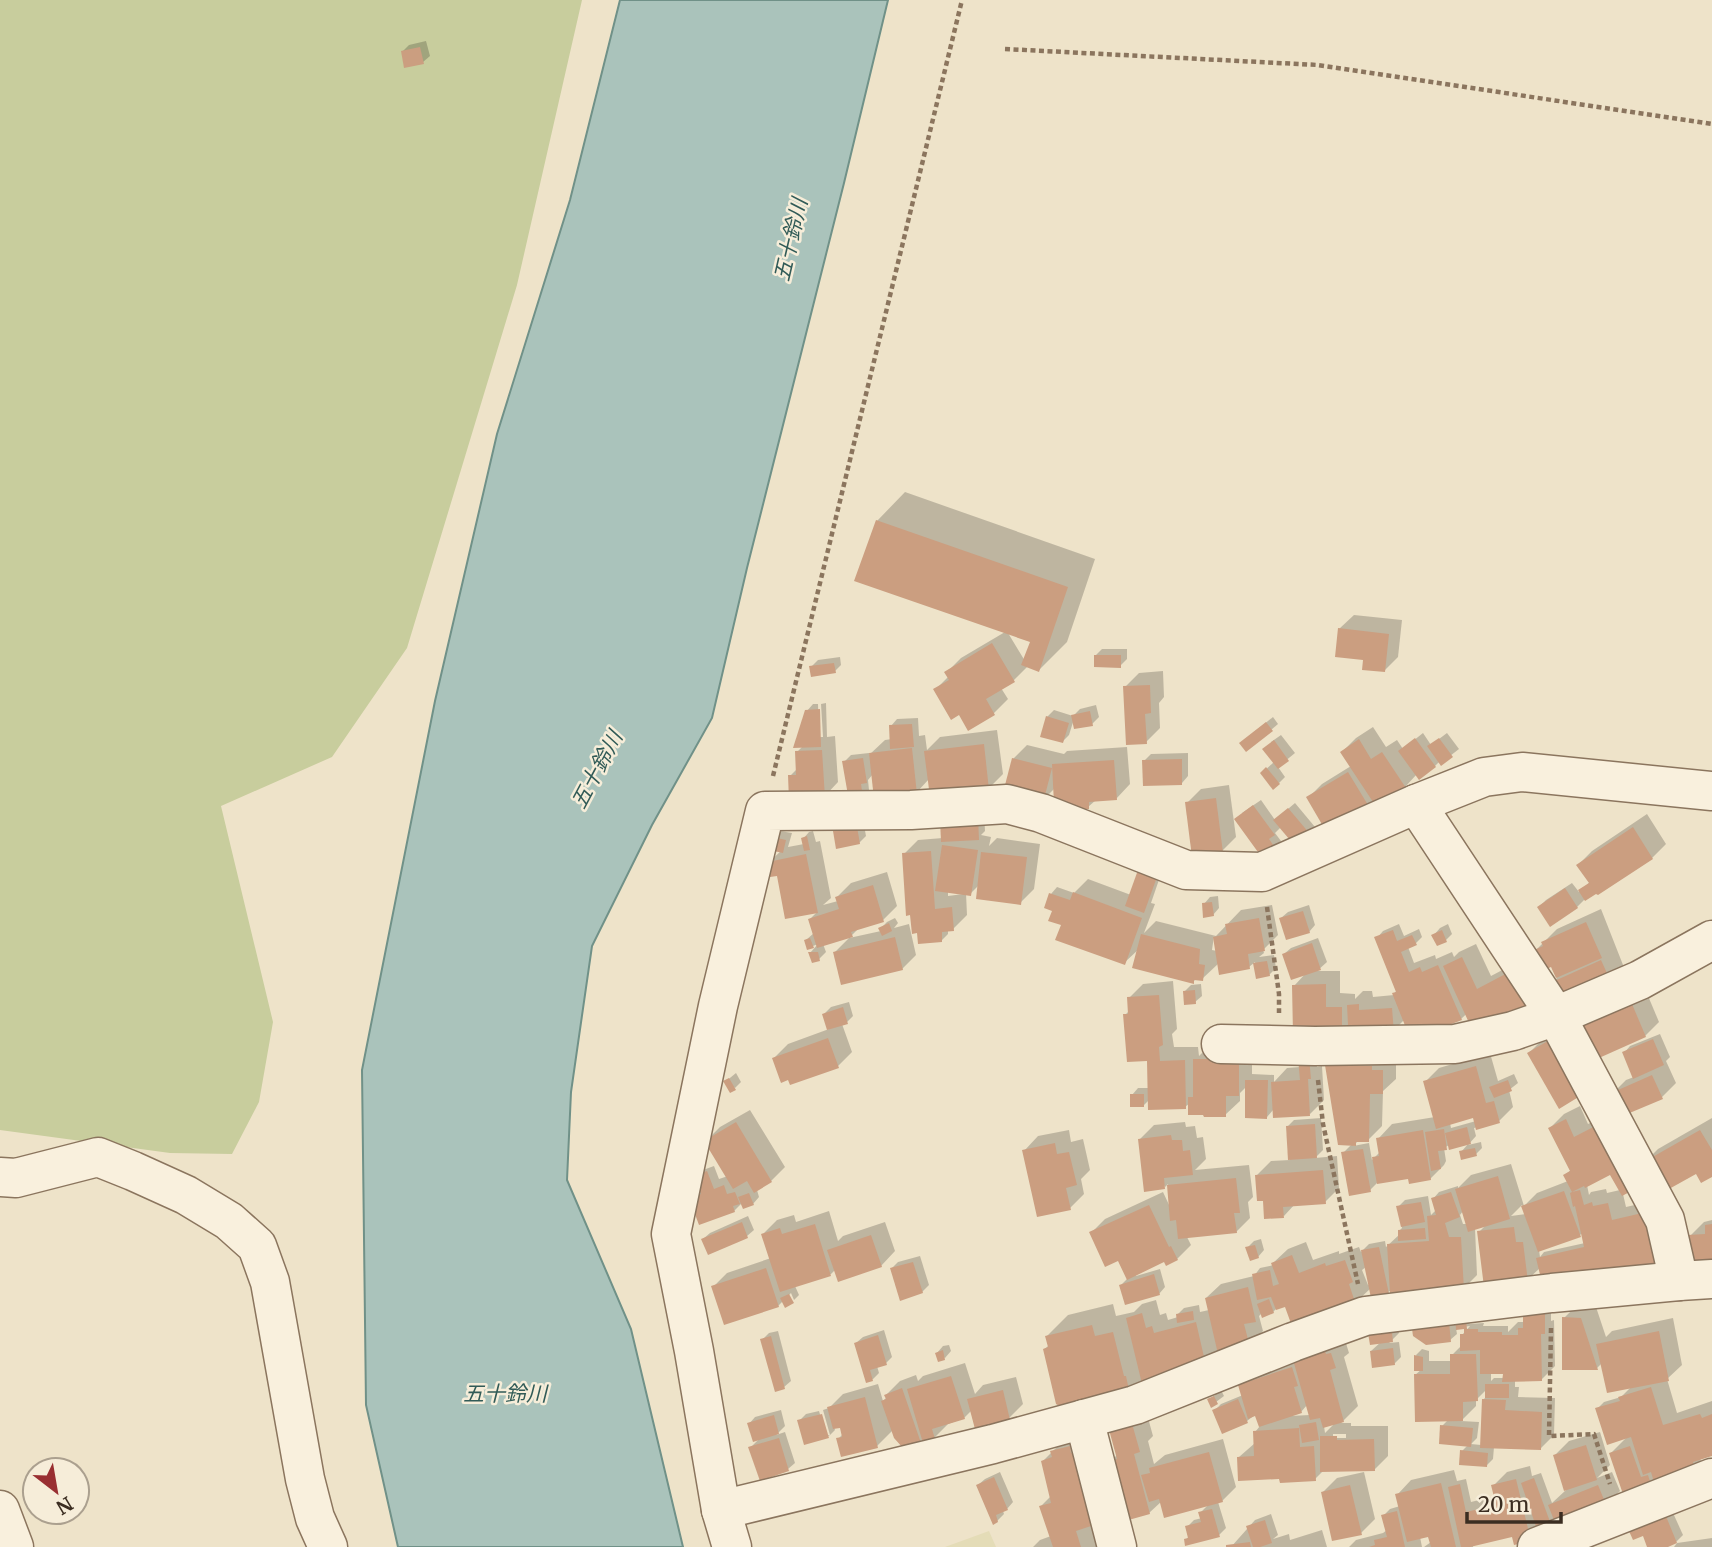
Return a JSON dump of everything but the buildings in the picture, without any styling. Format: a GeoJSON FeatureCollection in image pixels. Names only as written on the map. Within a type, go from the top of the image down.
{"type":"FeatureCollection","features":[{"type":"Feature","properties":{"kind":"street"},"geometry":{"type":"LineString","coordinates":[[732,1547],[722,1510],[671,1234],[718,1006],[765,811],[911,810],[1007,804],[1041,813],[1186,870],[1262,872],[1484,777],[1522,772],[1712,791]]}},
{"type":"Feature","properties":{"kind":"street"},"geometry":{"type":"LineString","coordinates":[[722,1510],[993,1444],[1135,1405],[1365,1316],[1552,1293],[1696,1280],[1556,1016],[1416,804]]}},
{"type":"Feature","properties":{"kind":"street"},"geometry":{"type":"LineString","coordinates":[[1221,1044],[1455,1044],[1513,1031],[1556,1016],[1640,980],[1712,940]]}},
{"type":"Feature","properties":{"kind":"street"},"geometry":{"type":"LineString","coordinates":[[0,1177],[16,1178],[98,1157],[186,1195],[229,1221],[257,1246],[270,1282],[305,1479],[315,1518],[328,1547]]}},
{"type":"Feature","properties":{"kind":"street"},"geometry":{"type":"LineString","coordinates":[[1084,1419],[1117,1547]]}},
{"type":"Feature","properties":{"kind":"street"},"geometry":{"type":"LineString","coordinates":[[1537,1547],[1712,1478]]}},
{"type":"Feature","properties":{"kind":"street"},"geometry":{"type":"LineString","coordinates":[[0,1510],[15,1547]]}},
{"type":"Feature","properties":{"kind":"path"},"geometry":{"type":"LineString","coordinates":[[765,811],[962,0]]}},
{"type":"Feature","properties":{"kind":"path"},"geometry":{"type":"LineString","coordinates":[[1005,49],[1318,65],[1712,124]]}},
{"type":"Feature","properties":{"kind":"path"},"geometry":{"type":"LineString","coordinates":[[1262,872],[1279,994],[1323,1124],[1365,1316]]}},
{"type":"Feature","properties":{"kind":"path"},"geometry":{"type":"LineString","coordinates":[[1552,1293],[1549,1436],[1594,1434],[1619,1515]]}},
{"type":"Feature","properties":{"kind":"shaded area"},"geometry":{"type":"Polygon","coordinates":[[[989,1531],[996,1547],[945,1547],[989,1531]]]}},
{"type":"Feature","properties":{"kind":"green space"},"geometry":{"type":"Polygon","coordinates":[[[0,0],[582,0],[517,285],[407,648],[332,757],[221,806],[273,1022],[259,1102],[232,1154],[170,1153],[0,1130],[0,0]]]}},
{"type":"Feature","properties":{"kind":"water","name":"五十鈴川"},"geometry":{"type":"Polygon","coordinates":[[[620,0],[888,0],[712,718],[652,825],[592,946],[571,1092],[567,1180],[631,1329],[683,1547],[398,1547],[366,1405],[362,1070],[435,701],[497,434],[570,200],[620,0]]]}}]}
